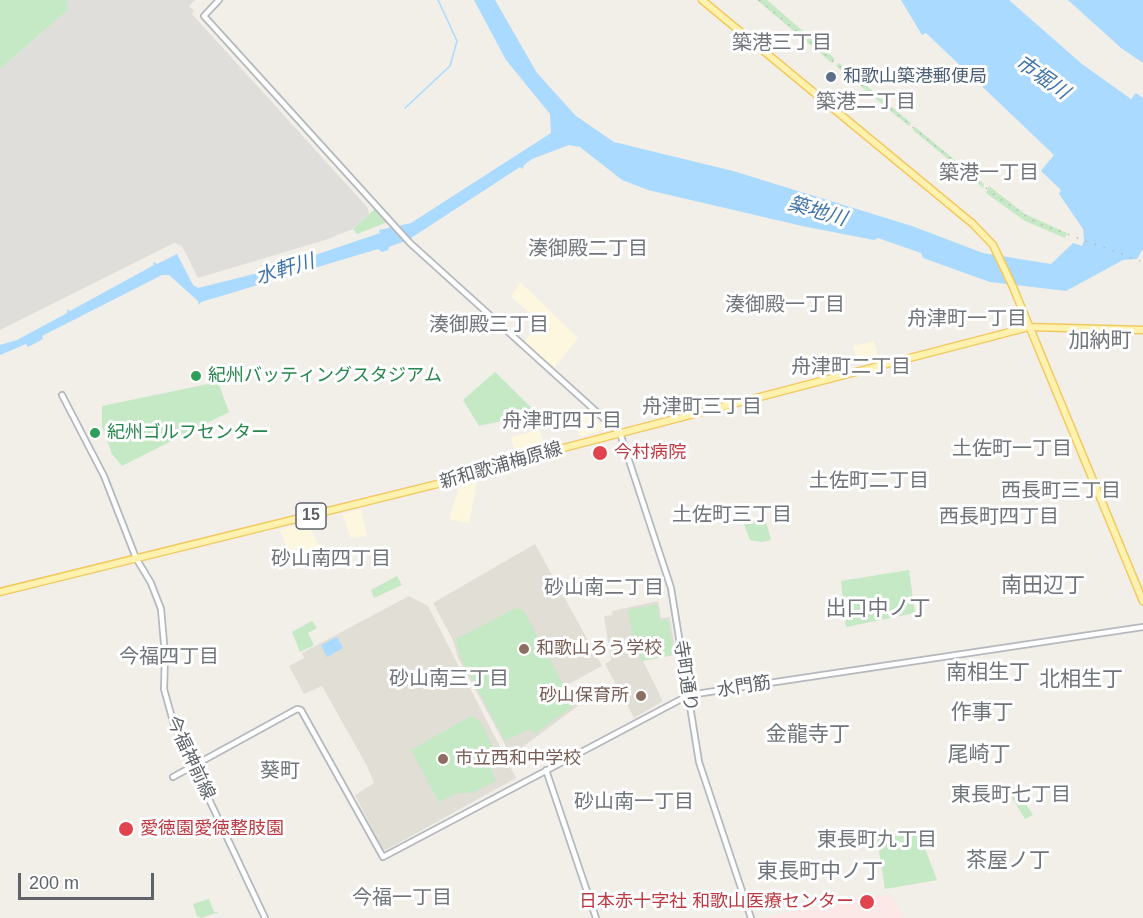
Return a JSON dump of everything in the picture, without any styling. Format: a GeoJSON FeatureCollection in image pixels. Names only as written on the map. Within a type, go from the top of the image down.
{"type":"FeatureCollection","features":[{"type":"Feature","properties":{"kind":"main road"},"geometry":{"type":"LineString","coordinates":[[702,0],[973,224],[999,254],[1143,601]]}},
{"type":"Feature","properties":{"kind":"main road","name":"新和歌浦梅原線"},"geometry":{"type":"LineString","coordinates":[[0,592],[474,475],[519,460],[620,433],[1029,327],[1143,330]]}},
{"type":"Feature","properties":{"kind":"street"},"geometry":{"type":"LineString","coordinates":[[219,0],[204,16],[409,242],[620,433]]}},
{"type":"Feature","properties":{"kind":"street","name":"今福神前線"},"geometry":{"type":"LineString","coordinates":[[62,395],[104,476],[136,558],[151,583],[161,609],[165,699],[174,725],[265,918]]}},
{"type":"Feature","properties":{"kind":"street","name":"寺町通り"},"geometry":{"type":"LineString","coordinates":[[620,433],[671,588],[699,762],[751,918]]}},
{"type":"Feature","properties":{"kind":"street","name":"水門筋"},"geometry":{"type":"LineString","coordinates":[[193,766],[297,709],[301,710],[382,857],[689,695],[1143,627]]}},
{"type":"Feature","properties":{"kind":"street"},"geometry":{"type":"LineString","coordinates":[[173,777],[193,766]]}},
{"type":"Feature","properties":{"kind":"street"},"geometry":{"type":"LineString","coordinates":[[546,770],[596,918]]}},
{"type":"Feature","properties":{"kind":"shaded area"},"geometry":{"type":"Polygon","coordinates":[[[67,0],[195,0],[189,6],[194,11],[192,14],[368,208],[369,214],[353,229],[325,240],[198,278],[182,246],[174,243],[0,330],[0,69],[68,10],[67,0]]]}},
{"type":"Feature","properties":{"kind":"shaded area"},"geometry":{"type":"Polygon","coordinates":[[[520,282],[578,338],[554,368],[524,342],[541,322],[511,297],[520,282]]]}},
{"type":"Feature","properties":{"kind":"shaded area"},"geometry":{"type":"Polygon","coordinates":[[[874,341],[879,359],[858,364],[853,346],[874,341]]]}},
{"type":"Feature","properties":{"kind":"shaded area"},"geometry":{"type":"Polygon","coordinates":[[[587,410],[604,427],[604,430],[580,437],[576,422],[587,410]]]}},
{"type":"Feature","properties":{"kind":"shaded area"},"geometry":{"type":"Polygon","coordinates":[[[540,430],[544,446],[515,454],[511,437],[540,430]]]}},
{"type":"Feature","properties":{"kind":"shaded area"},"geometry":{"type":"Polygon","coordinates":[[[477,482],[469,523],[449,519],[459,487],[477,482]]]}},
{"type":"Feature","properties":{"kind":"shaded area"},"geometry":{"type":"Polygon","coordinates":[[[361,509],[367,536],[351,538],[342,514],[361,509]]]}},
{"type":"Feature","properties":{"kind":"shaded area"},"geometry":{"type":"Polygon","coordinates":[[[308,522],[319,546],[292,560],[280,530],[308,522]]]}},
{"type":"Feature","properties":{"kind":"shaded area","name":"和歌山ろう学校"},"geometry":{"type":"Polygon","coordinates":[[[535,544],[602,666],[567,685],[578,706],[513,754],[507,748],[458,658],[453,640],[433,603],[535,544]]]}},
{"type":"Feature","properties":{"kind":"shaded area"},"geometry":{"type":"Polygon","coordinates":[[[409,596],[428,606],[516,778],[386,850],[382,849],[355,795],[374,783],[367,766],[322,686],[304,694],[289,666],[304,658],[302,653],[409,596]]]}},
{"type":"Feature","properties":{"kind":"shaded area"},"geometry":{"type":"Polygon","coordinates":[[[658,601],[661,618],[670,617],[676,655],[643,661],[663,701],[634,718],[605,664],[611,660],[604,616],[613,615],[612,611],[658,601]]]}},
{"type":"Feature","properties":{"kind":"shaded area","name":"日本赤十字社 和歌山医療センター"},"geometry":{"type":"Polygon","coordinates":[[[891,894],[904,918],[763,918],[800,909],[891,894]]]}},
{"type":"Feature","properties":{"kind":"green space"},"geometry":{"type":"Polygon","coordinates":[[[0,0],[67,0],[68,10],[0,69],[0,0]]]}},
{"type":"Feature","properties":{"kind":"green space"},"geometry":{"type":"Polygon","coordinates":[[[757,0],[767,0],[835,59],[832,63],[757,0]]]}},
{"type":"Feature","properties":{"kind":"green space"},"geometry":{"type":"Polygon","coordinates":[[[839,63],[911,123],[909,126],[836,66],[839,63]]]}},
{"type":"Feature","properties":{"kind":"green space"},"geometry":{"type":"Polygon","coordinates":[[[915,127],[984,184],[983,188],[913,130],[915,127]]]}},
{"type":"Feature","properties":{"kind":"green space"},"geometry":{"type":"Polygon","coordinates":[[[989,186],[1025,214],[1067,233],[1065,238],[1025,221],[986,193],[989,186]]]}},
{"type":"Feature","properties":{"kind":"green space"},"geometry":{"type":"Polygon","coordinates":[[[375,209],[388,222],[357,234],[353,229],[375,209]]]}},
{"type":"Feature","properties":{"kind":"green space"},"geometry":{"type":"Polygon","coordinates":[[[495,372],[537,413],[479,426],[463,400],[495,372]]]}},
{"type":"Feature","properties":{"kind":"green space","name":"紀州ゴルフセンター"},"geometry":{"type":"Polygon","coordinates":[[[218,382],[229,412],[122,466],[112,454],[102,426],[102,406],[218,382]]]}},
{"type":"Feature","properties":{"kind":"green space"},"geometry":{"type":"Polygon","coordinates":[[[765,518],[771,540],[762,542],[750,540],[744,524],[765,518]]]}},
{"type":"Feature","properties":{"kind":"green space"},"geometry":{"type":"Polygon","coordinates":[[[909,570],[915,613],[846,627],[841,581],[909,570]]]}},
{"type":"Feature","properties":{"kind":"green space"},"geometry":{"type":"Polygon","coordinates":[[[397,576],[402,585],[374,598],[371,590],[397,576]]]}},
{"type":"Feature","properties":{"kind":"green space"},"geometry":{"type":"Polygon","coordinates":[[[657,604],[660,620],[668,619],[674,654],[641,661],[637,635],[632,635],[628,610],[657,604]]]}},
{"type":"Feature","properties":{"kind":"green space"},"geometry":{"type":"Polygon","coordinates":[[[516,608],[524,611],[573,702],[571,708],[534,734],[530,729],[505,741],[460,656],[456,639],[516,608]]]}},
{"type":"Feature","properties":{"kind":"green space"},"geometry":{"type":"Polygon","coordinates":[[[312,621],[317,628],[308,633],[314,645],[300,652],[292,632],[312,621]]]}},
{"type":"Feature","properties":{"kind":"green space"},"geometry":{"type":"Polygon","coordinates":[[[471,716],[480,721],[494,750],[485,755],[496,781],[472,793],[457,793],[439,802],[411,750],[471,716]]]}},
{"type":"Feature","properties":{"kind":"green space"},"geometry":{"type":"Polygon","coordinates":[[[1018,792],[1033,815],[1025,819],[1011,796],[1018,792]]]}},
{"type":"Feature","properties":{"kind":"green space"},"geometry":{"type":"Polygon","coordinates":[[[919,833],[937,880],[885,889],[877,839],[919,833]]]}},
{"type":"Feature","properties":{"kind":"green space"},"geometry":{"type":"Polygon","coordinates":[[[209,899],[214,912],[219,912],[201,918],[197,916],[193,904],[209,899]]]}},
{"type":"Feature","properties":{"kind":"water"},"geometry":{"type":"Polygon","coordinates":[[[474,0],[495,0],[537,73],[576,116],[614,142],[733,171],[912,226],[983,253],[1051,264],[1073,243],[1082,246],[1084,240],[1083,229],[1059,194],[1061,190],[1041,171],[1054,155],[926,33],[922,35],[901,0],[1009,0],[1082,64],[1131,99],[1136,93],[1143,98],[1143,249],[1137,259],[1123,260],[1066,291],[990,282],[923,258],[921,253],[878,238],[874,240],[802,226],[648,190],[622,180],[580,147],[569,145],[532,159],[524,165],[523,169],[520,167],[408,240],[389,247],[388,250],[382,252],[378,249],[201,302],[199,305],[198,301],[169,275],[162,275],[42,336],[43,339],[28,347],[26,344],[0,355],[0,345],[17,340],[67,313],[67,309],[70,311],[154,265],[153,262],[157,264],[177,254],[193,285],[198,288],[274,269],[380,233],[379,230],[411,223],[551,133],[550,114],[506,60],[474,0]]]}},
{"type":"Feature","properties":{"kind":"water"},"geometry":{"type":"Polygon","coordinates":[[[1068,0],[1143,0],[1143,63],[1121,48],[1068,0]]]}},
{"type":"Feature","properties":{"kind":"water"},"geometry":{"type":"Polygon","coordinates":[[[337,637],[343,648],[327,657],[321,645],[337,637]]]}},
{"type":"Feature","properties":{"kind":"waterway"},"geometry":{"type":"LineString","coordinates":[[405,108],[450,66],[457,41],[438,0]]}},
{"type":"Feature","properties":{"kind":"railway"},"geometry":{"type":"LineString","coordinates":[[759,0],[997,197],[1037,223],[1143,262]]}},
{"type":"Feature","properties":{"kind":"place","name":"和歌山築港郵便局"},"geometry":{"type":"Point","coordinates":[831,77]}},
{"type":"Feature","properties":{"kind":"place","name":"紀州バッティングスタジアム"},"geometry":{"type":"Point","coordinates":[196,376]}},
{"type":"Feature","properties":{"kind":"place","name":"紀州ゴルフセンター"},"geometry":{"type":"Point","coordinates":[95,433]}},
{"type":"Feature","properties":{"kind":"place","name":"今村病院"},"geometry":{"type":"Point","coordinates":[600,453]}},
{"type":"Feature","properties":{"kind":"place","name":"和歌山ろう学校"},"geometry":{"type":"Point","coordinates":[524,649]}},
{"type":"Feature","properties":{"kind":"place","name":"砂山保育所"},"geometry":{"type":"Point","coordinates":[641,696]}},
{"type":"Feature","properties":{"kind":"place","name":"市立西和中学校"},"geometry":{"type":"Point","coordinates":[443,759]}},
{"type":"Feature","properties":{"kind":"place","name":"愛徳園愛徳整肢園"},"geometry":{"type":"Point","coordinates":[126,829]}},
{"type":"Feature","properties":{"kind":"place","name":"日本赤十字社 和歌山医療センター"},"geometry":{"type":"Point","coordinates":[867,902]}},
{"type":"Feature","properties":{"kind":"district","name":"築港三丁目"},"geometry":{"type":"Point","coordinates":[782,43]}},
{"type":"Feature","properties":{"kind":"district","name":"築港二丁目"},"geometry":{"type":"Point","coordinates":[866,102]}},
{"type":"Feature","properties":{"kind":"district","name":"築港一丁目"},"geometry":{"type":"Point","coordinates":[989,173]}},
{"type":"Feature","properties":{"kind":"district","name":"湊御殿二丁目"},"geometry":{"type":"Point","coordinates":[588,249]}},
{"type":"Feature","properties":{"kind":"district","name":"湊御殿一丁目"},"geometry":{"type":"Point","coordinates":[785,305]}},
{"type":"Feature","properties":{"kind":"district","name":"舟津町一丁目"},"geometry":{"type":"Point","coordinates":[967,319]}},
{"type":"Feature","properties":{"kind":"district","name":"湊御殿三丁目"},"geometry":{"type":"Point","coordinates":[489,325]}},
{"type":"Feature","properties":{"kind":"district","name":"加納町"},"geometry":{"type":"Point","coordinates":[1100,341]}},
{"type":"Feature","properties":{"kind":"district","name":"舟津町二丁目"},"geometry":{"type":"Point","coordinates":[851,367]}},
{"type":"Feature","properties":{"kind":"district","name":"舟津町三丁目"},"geometry":{"type":"Point","coordinates":[702,407]}},
{"type":"Feature","properties":{"kind":"district","name":"舟津町四丁目"},"geometry":{"type":"Point","coordinates":[562,421]}},
{"type":"Feature","properties":{"kind":"district","name":"土佐町一丁目"},"geometry":{"type":"Point","coordinates":[1012,449]}},
{"type":"Feature","properties":{"kind":"district","name":"土佐町二丁目"},"geometry":{"type":"Point","coordinates":[869,481]}},
{"type":"Feature","properties":{"kind":"district","name":"西長町三丁目"},"geometry":{"type":"Point","coordinates":[1061,491]}},
{"type":"Feature","properties":{"kind":"district","name":"土佐町三丁目"},"geometry":{"type":"Point","coordinates":[732,515]}},
{"type":"Feature","properties":{"kind":"district","name":"西長町四丁目"},"geometry":{"type":"Point","coordinates":[999,517]}},
{"type":"Feature","properties":{"kind":"district","name":"砂山南四丁目"},"geometry":{"type":"Point","coordinates":[331,559]}},
{"type":"Feature","properties":{"kind":"district","name":"南田辺丁"},"geometry":{"type":"Point","coordinates":[1043,586]}},
{"type":"Feature","properties":{"kind":"district","name":"砂山南二丁目"},"geometry":{"type":"Point","coordinates":[604,588]}},
{"type":"Feature","properties":{"kind":"district","name":"出口中ノ丁"},"geometry":{"type":"Point","coordinates":[878,609]}},
{"type":"Feature","properties":{"kind":"district","name":"今福四丁目"},"geometry":{"type":"Point","coordinates":[169,657]}},
{"type":"Feature","properties":{"kind":"district","name":"南相生丁"},"geometry":{"type":"Point","coordinates":[988,673]}},
{"type":"Feature","properties":{"kind":"district","name":"砂山南三丁目"},"geometry":{"type":"Point","coordinates":[449,679]}},
{"type":"Feature","properties":{"kind":"district","name":"北相生丁"},"geometry":{"type":"Point","coordinates":[1081,680]}},
{"type":"Feature","properties":{"kind":"district","name":"作事丁"},"geometry":{"type":"Point","coordinates":[982,713]}},
{"type":"Feature","properties":{"kind":"district","name":"金龍寺丁"},"geometry":{"type":"Point","coordinates":[808,735]}},
{"type":"Feature","properties":{"kind":"district","name":"尾崎丁"},"geometry":{"type":"Point","coordinates":[979,755]}},
{"type":"Feature","properties":{"kind":"district","name":"葵町"},"geometry":{"type":"Point","coordinates":[280,771]}},
{"type":"Feature","properties":{"kind":"district","name":"東長町七丁目"},"geometry":{"type":"Point","coordinates":[1011,795]}},
{"type":"Feature","properties":{"kind":"district","name":"砂山南一丁目"},"geometry":{"type":"Point","coordinates":[634,802]}},
{"type":"Feature","properties":{"kind":"district","name":"東長町九丁目"},"geometry":{"type":"Point","coordinates":[877,840]}},
{"type":"Feature","properties":{"kind":"district","name":"茶屋ノ丁"},"geometry":{"type":"Point","coordinates":[1008,861]}},
{"type":"Feature","properties":{"kind":"district","name":"東長町中ノ丁"},"geometry":{"type":"Point","coordinates":[820,872]}},
{"type":"Feature","properties":{"kind":"district","name":"今福一丁目"},"geometry":{"type":"Point","coordinates":[402,898]}},
{"type":"Feature","properties":{"kind":"water label","name":"市堀川"},"geometry":{"type":"Point","coordinates":[1042,78]}},
{"type":"Feature","properties":{"kind":"water label","name":"築地川"},"geometry":{"type":"Point","coordinates":[817,212]}},
{"type":"Feature","properties":{"kind":"water label","name":"水軒川"},"geometry":{"type":"Point","coordinates":[285,270]}}]}
